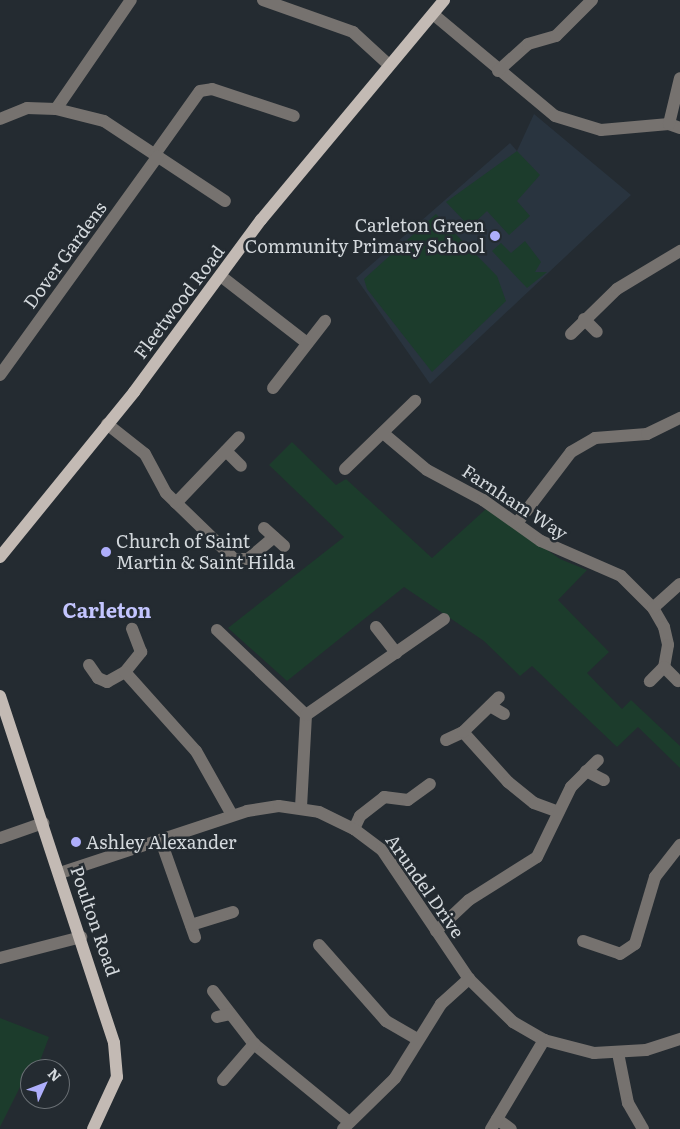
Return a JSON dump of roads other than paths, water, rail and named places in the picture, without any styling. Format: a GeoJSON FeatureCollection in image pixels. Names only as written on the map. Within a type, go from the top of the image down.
{"type":"FeatureCollection","features":[{"type":"Feature","properties":{"kind":"main road","name":"Fleetwood Road"},"geometry":{"type":"LineString","coordinates":[[0,557],[222,277],[261,220],[444,0]]}},
{"type":"Feature","properties":{"kind":"main road","name":"Poulton Road"},"geometry":{"type":"LineString","coordinates":[[0,696],[104,1002],[118,1068],[94,1129]]}},
{"type":"Feature","properties":{"kind":"street"},"geometry":{"type":"LineString","coordinates":[[56,109],[131,0]]}},
{"type":"Feature","properties":{"kind":"street"},"geometry":{"type":"LineString","coordinates":[[263,0],[354,32],[389,65]]}},
{"type":"Feature","properties":{"kind":"street"},"geometry":{"type":"LineString","coordinates":[[498,71],[528,44],[556,36],[592,0]]}},
{"type":"Feature","properties":{"kind":"street"},"geometry":{"type":"LineString","coordinates":[[433,14],[543,108],[574,124],[601,130],[674,126],[680,78]]}},
{"type":"Feature","properties":{"kind":"street","name":"Dover Gardens"},"geometry":{"type":"LineString","coordinates":[[0,375],[157,155],[200,91],[212,89],[294,116]]}},
{"type":"Feature","properties":{"kind":"street"},"geometry":{"type":"LineString","coordinates":[[0,119],[27,108],[56,109],[104,121],[225,201]]}},
{"type":"Feature","properties":{"kind":"street"},"geometry":{"type":"LineString","coordinates":[[571,334],[584,319],[617,289],[680,251]]}},
{"type":"Feature","properties":{"kind":"street"},"geometry":{"type":"LineString","coordinates":[[222,277],[307,343]]}},
{"type":"Feature","properties":{"kind":"street"},"geometry":{"type":"LineString","coordinates":[[584,319],[597,332]]}},
{"type":"Feature","properties":{"kind":"street"},"geometry":{"type":"LineString","coordinates":[[273,388],[325,321]]}},
{"type":"Feature","properties":{"kind":"street"},"geometry":{"type":"LineString","coordinates":[[345,469],[415,401]]}},
{"type":"Feature","properties":{"kind":"street"},"geometry":{"type":"LineString","coordinates":[[517,523],[577,448],[595,438],[647,434],[680,418]]}},
{"type":"Feature","properties":{"kind":"street"},"geometry":{"type":"LineString","coordinates":[[107,424],[145,454],[176,503],[240,561],[269,533],[284,546]]}},
{"type":"Feature","properties":{"kind":"street","name":"Farnham Way"},"geometry":{"type":"LineString","coordinates":[[383,433],[427,470],[517,523],[564,555],[621,576],[654,608],[666,636],[664,667]]}},
{"type":"Feature","properties":{"kind":"street"},"geometry":{"type":"LineString","coordinates":[[176,503],[239,437]]}},
{"type":"Feature","properties":{"kind":"street"},"geometry":{"type":"LineString","coordinates":[[226,451],[241,466]]}},
{"type":"Feature","properties":{"kind":"street"},"geometry":{"type":"LineString","coordinates":[[654,608],[680,584]]}},
{"type":"Feature","properties":{"kind":"street"},"geometry":{"type":"LineString","coordinates":[[306,715],[444,619]]}},
{"type":"Feature","properties":{"kind":"street"},"geometry":{"type":"LineString","coordinates":[[376,627],[396,653]]}},
{"type":"Feature","properties":{"kind":"street"},"geometry":{"type":"LineString","coordinates":[[89,666],[98,678],[107,682],[125,672],[141,652],[132,629]]}},
{"type":"Feature","properties":{"kind":"street"},"geometry":{"type":"LineString","coordinates":[[217,630],[306,715],[301,807]]}},
{"type":"Feature","properties":{"kind":"street"},"geometry":{"type":"LineString","coordinates":[[650,681],[664,667],[678,681]]}},
{"type":"Feature","properties":{"kind":"street"},"geometry":{"type":"LineString","coordinates":[[125,672],[196,751],[232,815]]}},
{"type":"Feature","properties":{"kind":"street"},"geometry":{"type":"LineString","coordinates":[[446,740],[464,732],[494,702],[504,714]]}},
{"type":"Feature","properties":{"kind":"street"},"geometry":{"type":"LineString","coordinates":[[464,732],[508,782],[534,803],[556,811]]}},
{"type":"Feature","properties":{"kind":"street"},"geometry":{"type":"LineString","coordinates":[[436,931],[469,900],[537,857],[556,811],[586,771],[598,760]]}},
{"type":"Feature","properties":{"kind":"street"},"geometry":{"type":"LineString","coordinates":[[586,771],[604,780]]}},
{"type":"Feature","properties":{"kind":"street"},"geometry":{"type":"LineString","coordinates":[[354,829],[360,816],[384,797],[408,800],[430,784]]}},
{"type":"Feature","properties":{"kind":"street","name":"Arundel Drive"},"geometry":{"type":"LineString","coordinates":[[60,873],[161,841],[232,815],[264,807],[301,807],[354,829],[382,850],[469,979],[513,1022],[544,1040],[594,1053],[618,1053],[680,1039]]}},
{"type":"Feature","properties":{"kind":"street"},"geometry":{"type":"LineString","coordinates":[[0,838],[43,823]]}},
{"type":"Feature","properties":{"kind":"street"},"geometry":{"type":"LineString","coordinates":[[161,841],[193,931],[233,912]]}},
{"type":"Feature","properties":{"kind":"street"},"geometry":{"type":"LineString","coordinates":[[583,941],[619,960],[640,937],[655,876],[680,845]]}},
{"type":"Feature","properties":{"kind":"street"},"geometry":{"type":"LineString","coordinates":[[0,958],[81,937]]}},
{"type":"Feature","properties":{"kind":"street"},"geometry":{"type":"LineString","coordinates":[[320,945],[330,968],[386,1021],[417,1039]]}},
{"type":"Feature","properties":{"kind":"street"},"geometry":{"type":"LineString","coordinates":[[213,991],[223,1015],[345,1125],[396,1078],[417,1039],[441,1004],[469,979]]}},
{"type":"Feature","properties":{"kind":"street"},"geometry":{"type":"LineString","coordinates":[[511,1129],[494,1124],[544,1040]]}},
{"type":"Feature","properties":{"kind":"street"},"geometry":{"type":"LineString","coordinates":[[223,1080],[254,1044]]}},
{"type":"Feature","properties":{"kind":"street"},"geometry":{"type":"LineString","coordinates":[[618,1053],[628,1103],[643,1129]]}},
{"type":"Feature","properties":{"kind":"place","name":"Carleton Green Community Primary School"},"geometry":{"type":"Point","coordinates":[495,236]}},
{"type":"Feature","properties":{"kind":"place","name":"Church of Saint Martin & Saint Hilda"},"geometry":{"type":"Point","coordinates":[106,552]}},
{"type":"Feature","properties":{"kind":"place","name":"Ashley Alexander"},"geometry":{"type":"Point","coordinates":[76,842]}},
{"type":"Feature","properties":{"kind":"district","name":"Carleton"},"geometry":{"type":"Point","coordinates":[107,609]}}]}
